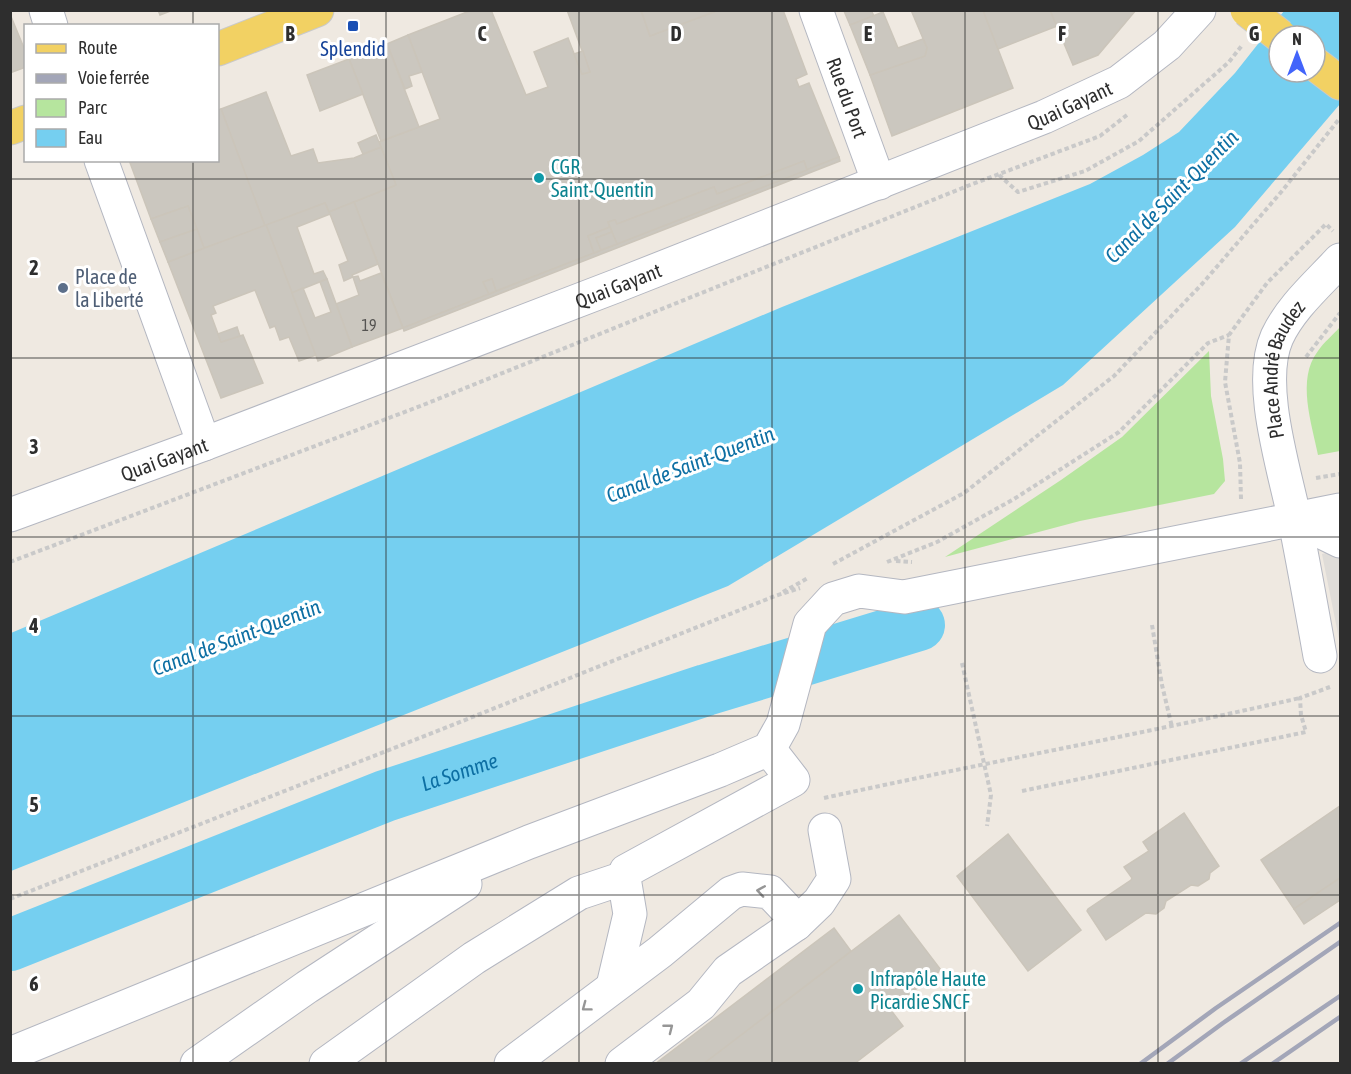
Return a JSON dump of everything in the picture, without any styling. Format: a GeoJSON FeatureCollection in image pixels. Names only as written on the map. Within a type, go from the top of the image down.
{"type":"FeatureCollection","features":[{"type":"Feature","properties":{"kind":"main road"},"geometry":{"type":"LineString","coordinates":[[219,49],[317,10]]}},
{"type":"Feature","properties":{"kind":"main road"},"geometry":{"type":"LineString","coordinates":[[1247,24],[1267,31]]}},
{"type":"Feature","properties":{"kind":"main road"},"geometry":{"type":"LineString","coordinates":[[1327,72],[1341,83]]}},
{"type":"Feature","properties":{"kind":"street","name":"Rue du Port"},"geometry":{"type":"LineString","coordinates":[[816,10],[879,183]]}},
{"type":"Feature","properties":{"kind":"street","name":"Quai Gayant"},"geometry":{"type":"LineString","coordinates":[[10,515],[204,444],[1044,117],[1119,82],[1167,45],[1199,10]]}},
{"type":"Feature","properties":{"kind":"street"},"geometry":{"type":"LineString","coordinates":[[101,162],[204,444]]}},
{"type":"Feature","properties":{"kind":"street","name":"Place André Baudez"},"geometry":{"type":"LineString","coordinates":[[1320,656],[1295,519],[1274,423],[1269,369],[1277,338],[1296,307],[1341,260]]}},
{"type":"Feature","properties":{"kind":"street"},"geometry":{"type":"LineString","coordinates":[[614,986],[630,914],[624,878],[626,871],[793,780],[776,736],[810,624],[833,599],[859,591],[904,597],[1341,510]]}},
{"type":"Feature","properties":{"kind":"street"},"geometry":{"type":"LineString","coordinates":[[1295,519],[1341,541]]}},
{"type":"Feature","properties":{"kind":"street"},"geometry":{"type":"LineString","coordinates":[[10,1054],[529,843],[720,770],[776,736]]}},
{"type":"Feature","properties":{"kind":"street"},"geometry":{"type":"LineString","coordinates":[[622,1064],[700,1004],[728,971],[796,924],[819,902],[834,879],[825,830]]}},
{"type":"Feature","properties":{"kind":"street"},"geometry":{"type":"LineString","coordinates":[[197,1064],[307,987],[529,843]]}},
{"type":"Feature","properties":{"kind":"street"},"geometry":{"type":"LineString","coordinates":[[326,1064],[474,958],[522,928],[579,893],[624,878]]}},
{"type":"Feature","properties":{"kind":"street"},"geometry":{"type":"LineString","coordinates":[[511,1064],[660,952],[730,893],[742,889],[770,892],[787,910],[796,924]]}},
{"type":"Feature","properties":{"kind":"path"},"geometry":{"type":"LineString","coordinates":[[10,562],[423,405],[970,185],[999,176],[1018,192],[1085,171],[1139,141],[1228,62],[1247,24]]}},
{"type":"Feature","properties":{"kind":"path"},"geometry":{"type":"LineString","coordinates":[[828,567],[964,493],[1114,376],[1202,284],[1341,118]]}},
{"type":"Feature","properties":{"kind":"path"},"geometry":{"type":"LineString","coordinates":[[1305,364],[1306,355],[1341,313]]}},
{"type":"Feature","properties":{"kind":"path"},"geometry":{"type":"LineString","coordinates":[[892,560],[937,542],[1014,500],[1119,432],[1208,343],[1230,335]]}},
{"type":"Feature","properties":{"kind":"path"},"geometry":{"type":"LineString","coordinates":[[10,898],[775,596],[817,573]]}},
{"type":"Feature","properties":{"kind":"path"},"geometry":{"type":"LineString","coordinates":[[1152,625],[1172,727]]}},
{"type":"Feature","properties":{"kind":"path"},"geometry":{"type":"LineString","coordinates":[[962,663],[991,795],[987,826]]}},
{"type":"Feature","properties":{"kind":"path"},"geometry":{"type":"LineString","coordinates":[[817,799],[1172,727],[1300,698],[1333,686]]}},
{"type":"Feature","properties":{"kind":"path"},"geometry":{"type":"LineString","coordinates":[[1022,791],[1306,732],[1301,715],[1300,698]]}},
{"type":"Feature","properties":{"kind":"green space"},"geometry":{"type":"Polygon","coordinates":[[[1340,327],[1340,451],[1318,455],[1308,402],[1308,375],[1311,362],[1318,351],[1340,327]]]}},
{"type":"Feature","properties":{"kind":"green space"},"geometry":{"type":"Polygon","coordinates":[[[1209,351],[1211,396],[1225,481],[1214,494],[1080,521],[945,557],[1122,437],[1209,351]]]}},
{"type":"Feature","properties":{"kind":"shaded area"},"geometry":{"type":"Polygon","coordinates":[[[1340,550],[1340,644],[1322,554],[1340,550]]]}},
{"type":"Feature","properties":{"kind":"water","name":"Canal de Saint-Quentin"},"geometry":{"type":"Polygon","coordinates":[[[1284,11],[1340,11],[1340,104],[1235,227],[1063,385],[728,586],[11,871],[11,633],[782,307],[1090,184],[1179,132],[1235,73],[1267,33],[1267,84],[1327,84],[1327,24],[1274,24],[1284,11]]]}},
{"type":"Feature","properties":{"kind":"building"},"geometry":{"type":"Polygon","coordinates":[[[158,10],[173,10],[160,15],[158,10]]]}},
{"type":"Feature","properties":{"kind":"building"},"geometry":{"type":"Polygon","coordinates":[[[472,10],[491,10],[526,95],[548,87],[534,52],[568,38],[582,74],[590,72],[567,10],[641,10],[650,36],[719,10],[783,10],[807,74],[796,79],[799,87],[809,83],[839,157],[807,170],[804,161],[717,194],[714,187],[617,224],[615,220],[608,222],[610,227],[588,236],[594,253],[496,291],[492,279],[483,282],[489,294],[403,328],[354,202],[396,185],[379,142],[440,119],[408,35],[472,10]]]}},
{"type":"Feature","properties":{"kind":"building"},"geometry":{"type":"Polygon","coordinates":[[[641,10],[719,10],[650,36],[641,10]]]}},
{"type":"Feature","properties":{"kind":"building"},"geometry":{"type":"Polygon","coordinates":[[[871,10],[874,16],[850,25],[844,11],[871,10]]]}},
{"type":"Feature","properties":{"kind":"building"},"geometry":{"type":"Polygon","coordinates":[[[911,10],[983,10],[1013,88],[892,136],[870,75],[925,56],[927,48],[911,10]]]}},
{"type":"Feature","properties":{"kind":"building"},"geometry":{"type":"Polygon","coordinates":[[[983,10],[1050,10],[1057,26],[998,49],[983,10]]]}},
{"type":"Feature","properties":{"kind":"building"},"geometry":{"type":"Polygon","coordinates":[[[1050,10],[1136,10],[1098,55],[1073,65],[1050,10]]]}},
{"type":"Feature","properties":{"kind":"building"},"geometry":{"type":"Polygon","coordinates":[[[883,12],[898,48],[923,39],[927,48],[925,56],[870,75],[850,25],[883,12]]]}},
{"type":"Feature","properties":{"kind":"building"},"geometry":{"type":"Polygon","coordinates":[[[10,14],[24,48],[24,68],[10,73],[10,14]]]}},
{"type":"Feature","properties":{"kind":"building"},"geometry":{"type":"Polygon","coordinates":[[[408,35],[422,72],[409,76],[412,86],[405,89],[387,44],[408,35]]]}},
{"type":"Feature","properties":{"kind":"building"},"geometry":{"type":"Polygon","coordinates":[[[387,44],[419,127],[381,141],[349,59],[387,44]]]}},
{"type":"Feature","properties":{"kind":"building"},"geometry":{"type":"Polygon","coordinates":[[[583,51],[590,72],[582,74],[574,54],[583,51]]]}},
{"type":"Feature","properties":{"kind":"building"},"geometry":{"type":"Polygon","coordinates":[[[349,59],[363,94],[320,111],[307,75],[349,59]]]}},
{"type":"Feature","properties":{"kind":"building"},"geometry":{"type":"Polygon","coordinates":[[[266,92],[291,156],[313,149],[318,163],[354,158],[381,147],[396,185],[329,212],[325,203],[265,226],[221,109],[266,92]]]}},
{"type":"Feature","properties":{"kind":"building"},"geometry":{"type":"Polygon","coordinates":[[[221,109],[265,226],[204,248],[188,206],[151,219],[130,162],[219,162],[219,110],[221,109]]]}},
{"type":"Feature","properties":{"kind":"building"},"geometry":{"type":"Polygon","coordinates":[[[376,135],[381,147],[363,154],[358,143],[376,135]]]}},
{"type":"Feature","properties":{"kind":"building"},"geometry":{"type":"Polygon","coordinates":[[[839,157],[840,161],[404,331],[403,328],[839,157]]]}},
{"type":"Feature","properties":{"kind":"building"},"geometry":{"type":"Polygon","coordinates":[[[804,161],[807,170],[617,244],[608,222],[615,220],[617,224],[714,187],[717,194],[804,161]]]}},
{"type":"Feature","properties":{"kind":"building"},"geometry":{"type":"Polygon","coordinates":[[[354,202],[378,264],[344,281],[339,265],[348,261],[330,214],[297,227],[314,274],[323,271],[327,279],[292,293],[266,225],[325,203],[329,212],[354,202]]]}},
{"type":"Feature","properties":{"kind":"building"},"geometry":{"type":"Polygon","coordinates":[[[188,206],[197,229],[160,242],[151,219],[188,206]]]}},
{"type":"Feature","properties":{"kind":"building"},"geometry":{"type":"Polygon","coordinates":[[[266,225],[316,355],[299,361],[289,337],[280,340],[275,326],[270,328],[255,290],[213,306],[216,313],[211,315],[221,342],[243,335],[263,383],[221,398],[168,262],[266,225]]]}},
{"type":"Feature","properties":{"kind":"building"},"geometry":{"type":"Polygon","coordinates":[[[610,227],[612,232],[596,238],[601,250],[594,253],[588,236],[610,227]]]}},
{"type":"Feature","properties":{"kind":"building"},"geometry":{"type":"Polygon","coordinates":[[[197,229],[204,248],[168,262],[160,242],[197,229]]]}},
{"type":"Feature","properties":{"kind":"building"},"geometry":{"type":"Polygon","coordinates":[[[612,232],[617,244],[601,250],[596,238],[612,232]]]}},
{"type":"Feature","properties":{"kind":"building"},"geometry":{"type":"Polygon","coordinates":[[[381,273],[403,328],[352,347],[336,304],[359,295],[353,277],[358,276],[360,281],[381,273]]]}},
{"type":"Feature","properties":{"kind":"building"},"geometry":{"type":"Polygon","coordinates":[[[327,279],[352,347],[318,361],[292,293],[303,288],[315,318],[331,312],[320,282],[327,279]]]}},
{"type":"Feature","properties":{"kind":"building"},"geometry":{"type":"Polygon","coordinates":[[[492,279],[496,291],[489,294],[483,282],[492,279]]]}},
{"type":"Feature","properties":{"kind":"building"},"geometry":{"type":"Polygon","coordinates":[[[237,327],[240,336],[221,342],[218,334],[237,327]]]}},
{"type":"Feature","properties":{"kind":"building"},"geometry":{"type":"Polygon","coordinates":[[[1340,806],[1340,878],[1294,909],[1261,860],[1340,806]]]}},
{"type":"Feature","properties":{"kind":"building"},"geometry":{"type":"Polygon","coordinates":[[[1184,813],[1219,866],[1210,873],[1209,879],[1198,886],[1191,885],[1166,901],[1164,908],[1156,914],[1146,913],[1106,940],[1087,911],[1088,909],[1131,880],[1132,878],[1124,867],[1149,851],[1143,842],[1184,813]]]}},
{"type":"Feature","properties":{"kind":"building"},"geometry":{"type":"Polygon","coordinates":[[[1008,834],[1081,930],[1028,971],[957,876],[1008,834]]]}},
{"type":"Feature","properties":{"kind":"building"},"geometry":{"type":"Polygon","coordinates":[[[1340,878],[1340,900],[1304,924],[1294,909],[1340,878]]]}},
{"type":"Feature","properties":{"kind":"building","name":"Infrapôle Haute Picardie SNCF"},"geometry":{"type":"Polygon","coordinates":[[[899,915],[941,970],[890,1009],[903,1026],[854,1064],[703,1064],[899,915]]]}},
{"type":"Feature","properties":{"kind":"building"},"geometry":{"type":"Polygon","coordinates":[[[834,928],[851,951],[703,1064],[655,1064],[834,928]]]}},
{"type":"Feature","properties":{"kind":"waterway","name":"La Somme"},"geometry":{"type":"LineString","coordinates":[[10,945],[385,796],[706,690],[919,625]]}},
{"type":"Feature","properties":{"kind":"railway"},"geometry":{"type":"LineString","coordinates":[[1140,1064],[1216,1008],[1340,923]]}},
{"type":"Feature","properties":{"kind":"railway"},"geometry":{"type":"LineString","coordinates":[[1167,1064],[1340,942]]}},
{"type":"Feature","properties":{"kind":"railway"},"geometry":{"type":"LineString","coordinates":[[1240,1064],[1340,996]]}},
{"type":"Feature","properties":{"kind":"railway"},"geometry":{"type":"LineString","coordinates":[[1272,1064],[1340,1017]]}},
{"type":"Feature","properties":{"kind":"place","name":"Splendid"},"geometry":{"type":"Point","coordinates":[353,26]}},
{"type":"Feature","properties":{"kind":"place","name":"CGR Saint-Quentin"},"geometry":{"type":"Point","coordinates":[539,178]}},
{"type":"Feature","properties":{"kind":"place","name":"Place de la Liberté"},"geometry":{"type":"Point","coordinates":[63,288]}},
{"type":"Feature","properties":{"kind":"place","name":"Infrapôle Haute Picardie SNCF"},"geometry":{"type":"Point","coordinates":[858,989]}}]}
